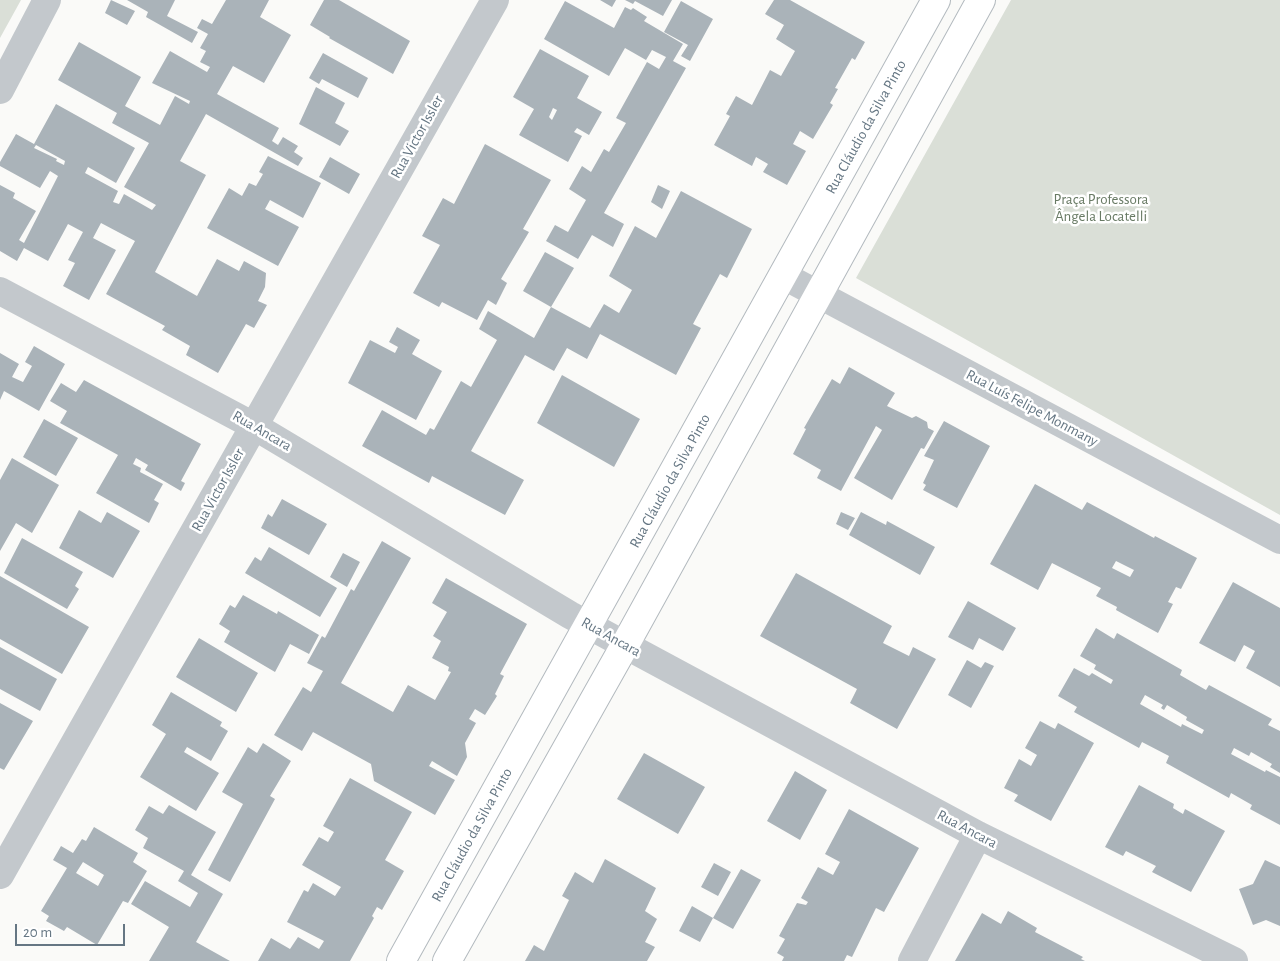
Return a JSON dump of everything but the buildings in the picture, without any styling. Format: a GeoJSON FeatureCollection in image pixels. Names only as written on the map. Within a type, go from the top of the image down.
{"type":"FeatureCollection","features":[{"type":"Feature","properties":{"kind":"street"},"geometry":{"type":"LineString","coordinates":[[0,90],[48,0]]}},
{"type":"Feature","properties":{"kind":"street","name":"Rua Victor Issler"},"geometry":{"type":"LineString","coordinates":[[0,875],[494,0]]}},
{"type":"Feature","properties":{"kind":"street","name":"Rua Cláudio da Silva Pinto"},"geometry":{"type":"LineString","coordinates":[[401,961],[590,625],[936,0]]}},
{"type":"Feature","properties":{"kind":"street"},"geometry":{"type":"LineString","coordinates":[[447,961],[625,644],[981,0]]}},
{"type":"Feature","properties":{"kind":"street","name":"Rua Luís Felipe Monmany"},"geometry":{"type":"LineString","coordinates":[[784,276],[1280,540]]}},
{"type":"Feature","properties":{"kind":"street","name":"Rua Ancara"},"geometry":{"type":"LineString","coordinates":[[0,291],[254,426],[590,625],[978,835],[1234,961]]}},
{"type":"Feature","properties":{"kind":"street"},"geometry":{"type":"LineString","coordinates":[[912,961],[978,835]]}},
{"type":"Feature","properties":{"kind":"green space"},"geometry":{"type":"Polygon","coordinates":[[[0,0],[21,0],[0,38],[0,0]]]}},
{"type":"Feature","properties":{"kind":"green space","name":"Praça Professora Ângela Locatelli"},"geometry":{"type":"Polygon","coordinates":[[[1011,0],[1280,0],[1280,515],[856,278],[1011,0]]]}}]}
